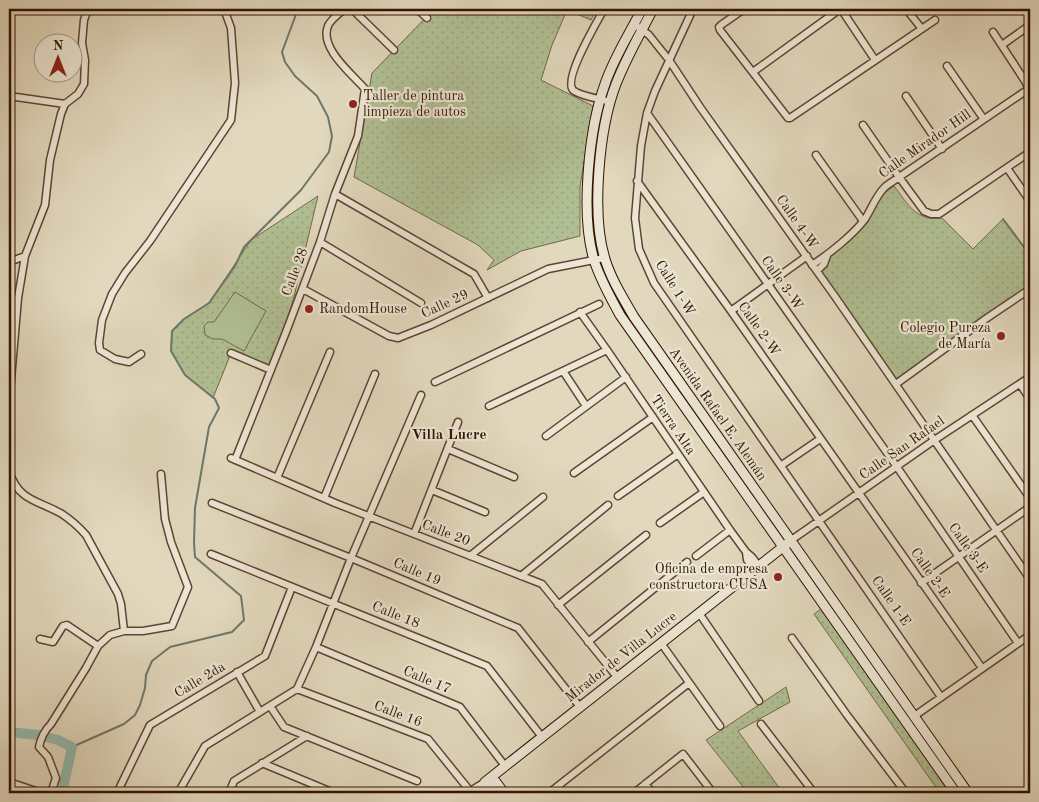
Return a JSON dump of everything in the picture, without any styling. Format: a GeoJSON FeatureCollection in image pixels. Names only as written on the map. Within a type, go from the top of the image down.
{"type":"FeatureCollection","features":[{"type":"Feature","properties":{"kind":"main road","name":"Avenida Rafael E. Alemán"},"geometry":{"type":"LineString","coordinates":[[642,9],[638,27],[610,102],[605,127],[599,179],[599,226],[604,258],[614,282],[634,317],[956,793]]}},
{"type":"Feature","properties":{"kind":"main road","name":"Avenida Rafael E. Alemán"},"geometry":{"type":"LineString","coordinates":[[653,9],[638,27],[610,70],[600,99],[591,154],[587,200],[588,227],[594,259],[604,285],[620,315],[968,793]]}},
{"type":"Feature","properties":{"kind":"main road","name":"Mirador de Villa Lucre"},"geometry":{"type":"LineString","coordinates":[[488,780],[787,544]]}},
{"type":"Feature","properties":{"kind":"main road"},"geometry":{"type":"LineString","coordinates":[[488,780],[493,793]]}},
{"type":"Feature","properties":{"kind":"main road"},"geometry":{"type":"LineString","coordinates":[[488,780],[504,793]]}},
{"type":"Feature","properties":{"kind":"street"},"geometry":{"type":"LineString","coordinates":[[9,403],[18,298],[25,256],[45,205],[50,160],[65,104],[78,94],[84,84],[85,60],[82,43],[84,20],[88,9]]}},
{"type":"Feature","properties":{"kind":"street"},"geometry":{"type":"LineString","coordinates":[[141,354],[129,362],[115,360],[100,350],[102,320],[112,294],[125,273],[150,241],[231,120],[235,83],[231,28],[224,9]]}},
{"type":"Feature","properties":{"kind":"street","name":"Calle 28"},"geometry":{"type":"LineString","coordinates":[[233,459],[271,370],[358,136],[365,89],[333,54],[326,38],[328,25],[344,9]]}},
{"type":"Feature","properties":{"kind":"street"},"geometry":{"type":"LineString","coordinates":[[352,9],[394,50]]}},
{"type":"Feature","properties":{"kind":"street"},"geometry":{"type":"LineString","coordinates":[[417,9],[427,18]]}},
{"type":"Feature","properties":{"kind":"street"},"geometry":{"type":"LineString","coordinates":[[604,9],[575,66],[570,82],[572,89],[578,93],[610,102]]}},
{"type":"Feature","properties":{"kind":"street","name":"Calle 1-W"},"geometry":{"type":"LineString","coordinates":[[693,9],[647,113],[637,180],[635,218],[639,249],[654,284],[819,520]]}},
{"type":"Feature","properties":{"kind":"street"},"geometry":{"type":"LineString","coordinates":[[744,9],[719,27],[786,118],[790,118],[935,20]]}},
{"type":"Feature","properties":{"kind":"street"},"geometry":{"type":"LineString","coordinates":[[753,72],[840,9],[875,60]]}},
{"type":"Feature","properties":{"kind":"street"},"geometry":{"type":"LineString","coordinates":[[906,9],[922,29]]}},
{"type":"Feature","properties":{"kind":"street"},"geometry":{"type":"LineString","coordinates":[[1002,45],[1030,24]]}},
{"type":"Feature","properties":{"kind":"street","name":"Calle 4-W"},"geometry":{"type":"LineString","coordinates":[[638,27],[649,35],[669,60],[1030,579]]}},
{"type":"Feature","properties":{"kind":"street"},"geometry":{"type":"LineString","coordinates":[[993,32],[1030,90]]}},
{"type":"Feature","properties":{"kind":"street"},"geometry":{"type":"LineString","coordinates":[[947,66],[983,118]]}},
{"type":"Feature","properties":{"kind":"street","name":"Calle Mirador Hill"},"geometry":{"type":"LineString","coordinates":[[814,268],[864,221],[881,191],[983,118],[1030,90]]}},
{"type":"Feature","properties":{"kind":"street"},"geometry":{"type":"LineString","coordinates":[[9,96],[65,104]]}},
{"type":"Feature","properties":{"kind":"street"},"geometry":{"type":"LineString","coordinates":[[906,96],[942,149]]}},
{"type":"Feature","properties":{"kind":"street","name":"Calle 3-W"},"geometry":{"type":"LineString","coordinates":[[647,113],[897,467]]}},
{"type":"Feature","properties":{"kind":"street"},"geometry":{"type":"LineString","coordinates":[[863,125],[924,211],[931,214],[939,214],[1030,152]]}},
{"type":"Feature","properties":{"kind":"street"},"geometry":{"type":"LineString","coordinates":[[816,155],[864,221]]}},
{"type":"Feature","properties":{"kind":"street"},"geometry":{"type":"LineString","coordinates":[[1007,168],[1030,201]]}},
{"type":"Feature","properties":{"kind":"street","name":"Calle 2-W"},"geometry":{"type":"LineString","coordinates":[[637,180],[858,493]]}},
{"type":"Feature","properties":{"kind":"street"},"geometry":{"type":"LineString","coordinates":[[335,194],[474,274],[488,298]]}},
{"type":"Feature","properties":{"kind":"street"},"geometry":{"type":"LineString","coordinates":[[320,242],[421,303]]}},
{"type":"Feature","properties":{"kind":"street"},"geometry":{"type":"LineString","coordinates":[[9,262],[25,256]]}},
{"type":"Feature","properties":{"kind":"street"},"geometry":{"type":"LineString","coordinates":[[731,311],[806,256]]}},
{"type":"Feature","properties":{"kind":"street","name":"Calle 29"},"geometry":{"type":"LineString","coordinates":[[302,288],[389,336],[398,338],[548,269],[604,258]]}},
{"type":"Feature","properties":{"kind":"street"},"geometry":{"type":"LineString","coordinates":[[896,384],[986,318],[1030,289]]}},
{"type":"Feature","properties":{"kind":"street"},"geometry":{"type":"LineString","coordinates":[[435,382],[599,304]]}},
{"type":"Feature","properties":{"kind":"street","name":"Tierra Alta"},"geometry":{"type":"LineString","coordinates":[[580,312],[608,350],[730,530],[752,557],[756,568]]}},
{"type":"Feature","properties":{"kind":"street"},"geometry":{"type":"LineString","coordinates":[[489,406],[608,350]]}},
{"type":"Feature","properties":{"kind":"street"},"geometry":{"type":"LineString","coordinates":[[277,478],[330,352]]}},
{"type":"Feature","properties":{"kind":"street"},"geometry":{"type":"LineString","coordinates":[[231,353],[271,370]]}},
{"type":"Feature","properties":{"kind":"street"},"geometry":{"type":"LineString","coordinates":[[563,371],[586,406]]}},
{"type":"Feature","properties":{"kind":"street"},"geometry":{"type":"LineString","coordinates":[[324,498],[375,374]]}},
{"type":"Feature","properties":{"kind":"street","name":"Calle San Rafael"},"geometry":{"type":"LineString","coordinates":[[787,544],[933,441],[1030,377]]}},
{"type":"Feature","properties":{"kind":"street"},"geometry":{"type":"LineString","coordinates":[[546,436],[626,378]]}},
{"type":"Feature","properties":{"kind":"street"},"geometry":{"type":"LineString","coordinates":[[1020,384],[1030,399]]}},
{"type":"Feature","properties":{"kind":"street"},"geometry":{"type":"LineString","coordinates":[[178,793],[205,746],[297,689],[421,395]]}},
{"type":"Feature","properties":{"kind":"street"},"geometry":{"type":"LineString","coordinates":[[972,415],[1030,498]]}},
{"type":"Feature","properties":{"kind":"street"},"geometry":{"type":"LineString","coordinates":[[574,473],[653,417]]}},
{"type":"Feature","properties":{"kind":"street"},"geometry":{"type":"LineString","coordinates":[[414,534],[458,422]]}},
{"type":"Feature","properties":{"kind":"street"},"geometry":{"type":"LineString","coordinates":[[782,465],[820,439]]}},
{"type":"Feature","properties":{"kind":"street"},"geometry":{"type":"LineString","coordinates":[[448,449],[514,476]]}},
{"type":"Feature","properties":{"kind":"street"},"geometry":{"type":"LineString","coordinates":[[618,496],[678,454]]}},
{"type":"Feature","properties":{"kind":"street","name":"Calle 20"},"geometry":{"type":"LineString","coordinates":[[233,459],[324,498],[542,584],[617,677]]}},
{"type":"Feature","properties":{"kind":"street","name":"Calle 3-E"},"geometry":{"type":"LineString","coordinates":[[897,467],[1018,643]]}},
{"type":"Feature","properties":{"kind":"street"},"geometry":{"type":"LineString","coordinates":[[9,471],[13,481],[26,497],[61,513],[86,535],[118,594],[124,631]]}},
{"type":"Feature","properties":{"kind":"street"},"geometry":{"type":"LineString","coordinates":[[51,793],[56,778],[48,757],[39,747],[40,742],[45,730],[86,668],[98,646],[110,636],[124,631],[143,631],[172,626],[188,587],[171,542],[165,519],[161,474]]}},
{"type":"Feature","properties":{"kind":"street"},"geometry":{"type":"LineString","coordinates":[[432,490],[485,512]]}},
{"type":"Feature","properties":{"kind":"street"},"geometry":{"type":"LineString","coordinates":[[660,523],[704,492]]}},
{"type":"Feature","properties":{"kind":"street","name":"Calle 2-E"},"geometry":{"type":"LineString","coordinates":[[858,493],[982,668]]}},
{"type":"Feature","properties":{"kind":"street"},"geometry":{"type":"LineString","coordinates":[[470,556],[544,496]]}},
{"type":"Feature","properties":{"kind":"street","name":"Calle 19"},"geometry":{"type":"LineString","coordinates":[[212,503],[351,558],[518,628],[580,707]]}},
{"type":"Feature","properties":{"kind":"street"},"geometry":{"type":"LineString","coordinates":[[521,576],[608,505]]}},
{"type":"Feature","properties":{"kind":"street"},"geometry":{"type":"LineString","coordinates":[[921,583],[1030,507]]}},
{"type":"Feature","properties":{"kind":"street","name":"Calle 1-E"},"geometry":{"type":"LineString","coordinates":[[819,520],[941,697]]}},
{"type":"Feature","properties":{"kind":"street"},"geometry":{"type":"LineString","coordinates":[[696,556],[730,530]]}},
{"type":"Feature","properties":{"kind":"street"},"geometry":{"type":"LineString","coordinates":[[558,604],[646,535]]}},
{"type":"Feature","properties":{"kind":"street","name":"Calle 18"},"geometry":{"type":"LineString","coordinates":[[211,554],[487,666],[542,737]]}},
{"type":"Feature","properties":{"kind":"street"},"geometry":{"type":"LineString","coordinates":[[588,642],[687,562]]}},
{"type":"Feature","properties":{"kind":"street","name":"Calle 2da"},"geometry":{"type":"LineString","coordinates":[[117,793],[150,725],[265,656],[292,587]]}},
{"type":"Feature","properties":{"kind":"street"},"geometry":{"type":"LineString","coordinates":[[699,613],[759,701]]}},
{"type":"Feature","properties":{"kind":"street"},"geometry":{"type":"LineString","coordinates":[[40,639],[53,642],[63,626],[67,625],[98,646]]}},
{"type":"Feature","properties":{"kind":"street"},"geometry":{"type":"LineString","coordinates":[[913,717],[1030,635]]}},
{"type":"Feature","properties":{"kind":"street"},"geometry":{"type":"LineString","coordinates":[[792,638],[906,793]]}},
{"type":"Feature","properties":{"kind":"street"},"geometry":{"type":"LineString","coordinates":[[660,643],[720,726]]}},
{"type":"Feature","properties":{"kind":"street","name":"Calle 17"},"geometry":{"type":"LineString","coordinates":[[316,646],[460,707],[505,766]]}},
{"type":"Feature","properties":{"kind":"street"},"geometry":{"type":"LineString","coordinates":[[237,672],[260,712]]}},
{"type":"Feature","properties":{"kind":"street"},"geometry":{"type":"LineString","coordinates":[[549,793],[689,683]]}},
{"type":"Feature","properties":{"kind":"street","name":"Calle 16"},"geometry":{"type":"LineString","coordinates":[[297,689],[428,739],[468,792]]}},
{"type":"Feature","properties":{"kind":"street"},"geometry":{"type":"LineString","coordinates":[[270,706],[284,727],[417,781]]}},
{"type":"Feature","properties":{"kind":"street"},"geometry":{"type":"LineString","coordinates":[[761,724],[814,793]]}},
{"type":"Feature","properties":{"kind":"street"},"geometry":{"type":"LineString","coordinates":[[229,793],[234,781],[307,736]]}},
{"type":"Feature","properties":{"kind":"street"},"geometry":{"type":"LineString","coordinates":[[634,793],[683,754],[713,793]]}},
{"type":"Feature","properties":{"kind":"street"},"geometry":{"type":"LineString","coordinates":[[262,763],[334,793]]}},
{"type":"Feature","properties":{"kind":"street","name":"Mirador de Villa Lucre"},"geometry":{"type":"LineString","coordinates":[[468,792],[488,780]]}},
{"type":"Feature","properties":{"kind":"street"},"geometry":{"type":"LineString","coordinates":[[9,782],[42,793]]}},
{"type":"Feature","properties":{"kind":"street"},"geometry":{"type":"LineString","coordinates":[[646,784],[653,793]]}},
{"type":"Feature","properties":{"kind":"street"},"geometry":{"type":"LineString","coordinates":[[14,793],[17,785]]}},
{"type":"Feature","properties":{"kind":"green space"},"geometry":{"type":"Polygon","coordinates":[[[434,9],[596,9],[591,20],[567,10],[552,45],[541,80],[593,106],[580,187],[580,236],[521,251],[487,270],[494,260],[478,245],[354,177],[372,73],[434,9]]]}},
{"type":"Feature","properties":{"kind":"green space"},"geometry":{"type":"Polygon","coordinates":[[[894,186],[919,214],[925,217],[942,218],[973,249],[1003,219],[1030,255],[1030,289],[896,384],[818,273],[833,253],[864,222],[878,198],[894,186]]]}},
{"type":"Feature","properties":{"kind":"green space"},"geometry":{"type":"Polygon","coordinates":[[[318,196],[293,301],[271,370],[231,353],[213,398],[185,375],[171,351],[172,331],[184,319],[209,303],[251,240],[318,196]]]}},
{"type":"Feature","properties":{"kind":"green space"},"geometry":{"type":"Polygon","coordinates":[[[235,292],[266,311],[244,351],[222,339],[213,339],[205,335],[204,326],[208,322],[214,322],[235,292]]]}},
{"type":"Feature","properties":{"kind":"green space"},"geometry":{"type":"Polygon","coordinates":[[[821,609],[952,793],[940,793],[814,614],[821,609]]]}},
{"type":"Feature","properties":{"kind":"green space"},"geometry":{"type":"Polygon","coordinates":[[[786,687],[790,702],[738,731],[783,793],[748,793],[706,740],[786,687]]]}},
{"type":"Feature","properties":{"kind":"waterway"},"geometry":{"type":"LineString","coordinates":[[72,747],[124,724],[135,715],[140,705],[145,688],[146,675],[152,661],[170,647],[232,632],[244,620],[241,596],[195,557],[195,508],[209,427],[219,408],[215,399],[185,375],[171,351],[172,331],[184,319],[209,303],[235,266],[244,247],[301,190],[329,152],[332,136],[328,117],[317,96],[295,76],[285,62],[282,52],[298,9]]}},
{"type":"Feature","properties":{"kind":"waterway"},"geometry":{"type":"LineString","coordinates":[[1003,219],[1030,255]]}},
{"type":"Feature","properties":{"kind":"waterway"},"geometry":{"type":"LineString","coordinates":[[9,732],[38,735],[58,740],[72,747],[62,793]]}},
{"type":"Feature","properties":{"kind":"place","name":"Taller de pintura limpieza de autos"},"geometry":{"type":"Point","coordinates":[353,104]}},
{"type":"Feature","properties":{"kind":"place","name":"RandomHouse"},"geometry":{"type":"Point","coordinates":[309,309]}},
{"type":"Feature","properties":{"kind":"place","name":"Colegio Pureza de María"},"geometry":{"type":"Point","coordinates":[1001,336]}},
{"type":"Feature","properties":{"kind":"place","name":"Oficina de empresa constructora CUSA"},"geometry":{"type":"Point","coordinates":[778,577]}},
{"type":"Feature","properties":{"kind":"district","name":"Villa Lucre"},"geometry":{"type":"Point","coordinates":[449,435]}}]}
